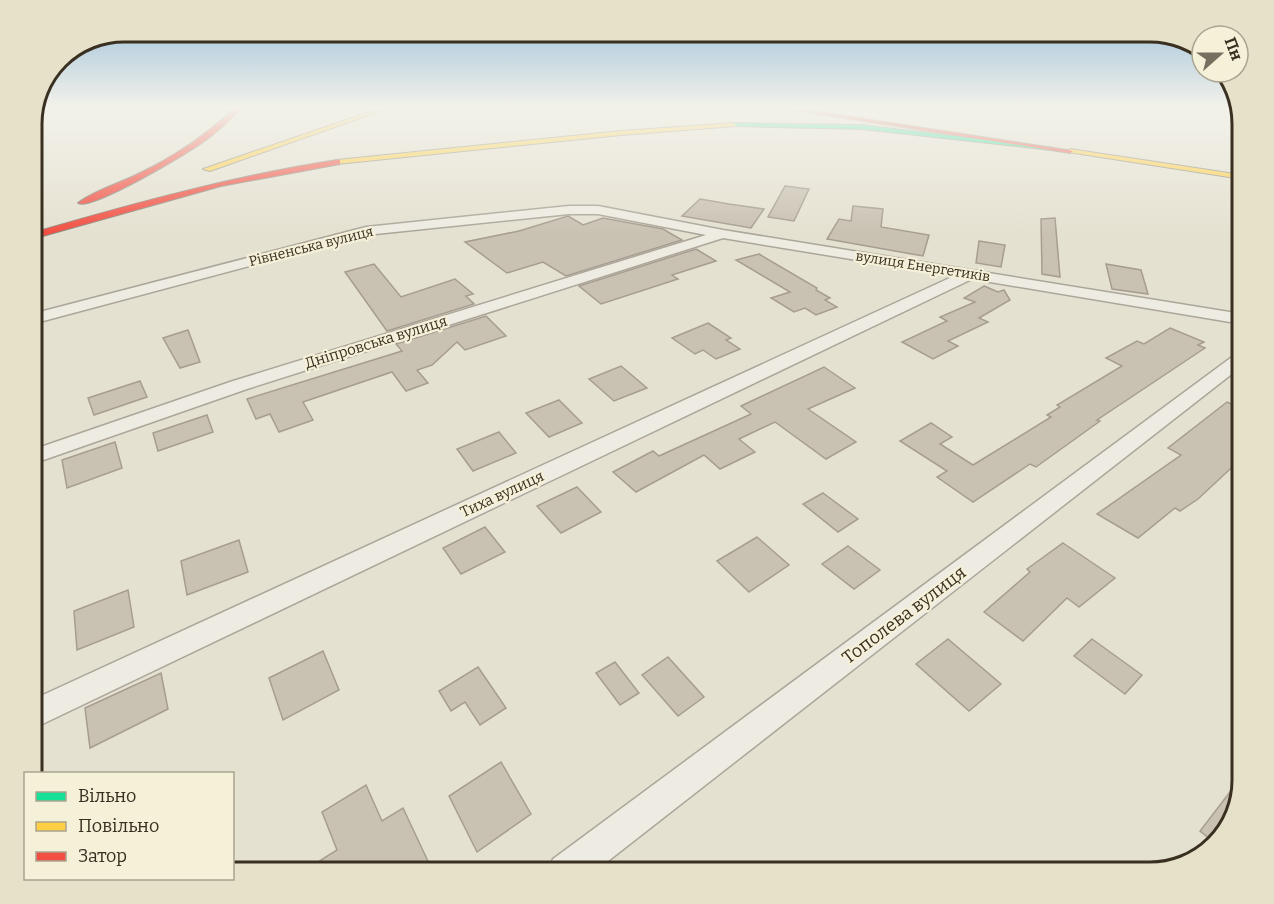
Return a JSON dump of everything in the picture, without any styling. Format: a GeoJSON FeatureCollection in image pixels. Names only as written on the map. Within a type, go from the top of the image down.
{"type":"FeatureCollection","features":[{"type":"Feature","properties":{"kind":"main road"},"geometry":{"type":"LineString","coordinates":[[42,219],[143,176],[187,150]]}},
{"type":"Feature","properties":{"kind":"main road"},"geometry":{"type":"LineString","coordinates":[[194,173],[261,150]]}},
{"type":"Feature","properties":{"kind":"main road"},"geometry":{"type":"LineString","coordinates":[[42,233],[150,201],[291,170],[438,150]]}},
{"type":"Feature","properties":{"kind":"main road"},"geometry":{"type":"LineString","coordinates":[[1065,150],[1232,175]]}},
{"type":"Feature","properties":{"kind":"main road"},"geometry":{"type":"LineString","coordinates":[[1113,150],[1232,168]]}},
{"type":"Feature","properties":{"kind":"main road"},"geometry":{"type":"LineString","coordinates":[[42,225],[162,184]]}},
{"type":"Feature","properties":{"kind":"street","name":"Рівненська вулиця"},"geometry":{"type":"LineString","coordinates":[[42,316],[366,231],[569,210],[601,210]]}},
{"type":"Feature","properties":{"kind":"street","name":"вулиця Енергетиків"},"geometry":{"type":"LineString","coordinates":[[601,210],[723,234],[1232,317]]}},
{"type":"Feature","properties":{"kind":"street","name":"Дніпровська вулиця"},"geometry":{"type":"LineString","coordinates":[[42,454],[240,385],[723,234]]}},
{"type":"Feature","properties":{"kind":"street","name":"Тиха вулиця"},"geometry":{"type":"LineString","coordinates":[[42,710],[971,274]]}},
{"type":"Feature","properties":{"kind":"street","name":"Тополева вулиця"},"geometry":{"type":"LineString","coordinates":[[580,862],[1232,366]]}},
{"type":"Feature","properties":{"kind":"building"},"geometry":{"type":"Polygon","coordinates":[[[785,186],[809,189],[794,221],[768,217],[785,186]]]}},
{"type":"Feature","properties":{"kind":"building"},"geometry":{"type":"Polygon","coordinates":[[[700,199],[764,209],[751,228],[682,216],[700,199]]]}},
{"type":"Feature","properties":{"kind":"building"},"geometry":{"type":"Polygon","coordinates":[[[853,206],[883,209],[881,227],[929,235],[923,256],[827,239],[839,219],[851,221],[853,206]]]}},
{"type":"Feature","properties":{"kind":"building"},"geometry":{"type":"Polygon","coordinates":[[[568,216],[583,225],[603,218],[663,229],[682,240],[566,276],[543,262],[507,273],[465,242],[519,231],[568,216]]]}},
{"type":"Feature","properties":{"kind":"building"},"geometry":{"type":"Polygon","coordinates":[[[1055,218],[1060,277],[1042,274],[1041,219],[1055,218]]]}},
{"type":"Feature","properties":{"kind":"building"},"geometry":{"type":"Polygon","coordinates":[[[979,241],[1005,245],[1001,267],[976,263],[979,241]]]}},
{"type":"Feature","properties":{"kind":"building"},"geometry":{"type":"Polygon","coordinates":[[[696,249],[716,261],[672,275],[678,279],[601,304],[579,286],[696,249]]]}},
{"type":"Feature","properties":{"kind":"building"},"geometry":{"type":"Polygon","coordinates":[[[759,254],[817,288],[816,290],[830,298],[825,300],[837,307],[816,315],[805,308],[794,312],[771,298],[790,292],[736,260],[759,254]]]}},
{"type":"Feature","properties":{"kind":"building"},"geometry":{"type":"Polygon","coordinates":[[[374,264],[401,297],[455,279],[473,294],[466,296],[474,304],[387,331],[345,272],[374,264]]]}},
{"type":"Feature","properties":{"kind":"building"},"geometry":{"type":"Polygon","coordinates":[[[1106,264],[1141,270],[1148,294],[1112,289],[1106,264]]]}},
{"type":"Feature","properties":{"kind":"building"},"geometry":{"type":"Polygon","coordinates":[[[984,286],[998,292],[1004,290],[1010,300],[979,318],[988,322],[948,341],[958,346],[933,359],[902,342],[947,321],[940,317],[975,302],[964,298],[984,286]]]}},
{"type":"Feature","properties":{"kind":"building"},"geometry":{"type":"Polygon","coordinates":[[[486,316],[506,336],[465,350],[457,342],[432,365],[417,370],[428,383],[406,391],[392,372],[303,402],[313,420],[279,432],[270,414],[256,419],[247,399],[402,351],[396,344],[486,316]]]}},
{"type":"Feature","properties":{"kind":"building"},"geometry":{"type":"Polygon","coordinates":[[[708,323],[731,338],[726,340],[740,349],[716,359],[703,350],[695,354],[672,338],[708,323]]]}},
{"type":"Feature","properties":{"kind":"building"},"geometry":{"type":"Polygon","coordinates":[[[1170,328],[1204,342],[1198,345],[1205,348],[1097,420],[1100,421],[1036,467],[1030,464],[973,502],[937,477],[947,471],[900,441],[931,423],[952,437],[940,444],[973,465],[1051,417],[1047,415],[1060,407],[1057,405],[1122,366],[1106,358],[1137,341],[1144,344],[1170,328]]]}},
{"type":"Feature","properties":{"kind":"building"},"geometry":{"type":"Polygon","coordinates":[[[188,330],[200,362],[180,368],[163,338],[188,330]]]}},
{"type":"Feature","properties":{"kind":"building"},"geometry":{"type":"Polygon","coordinates":[[[621,366],[647,388],[614,401],[589,379],[621,366]]]}},
{"type":"Feature","properties":{"kind":"building"},"geometry":{"type":"Polygon","coordinates":[[[824,367],[855,388],[808,409],[856,442],[826,459],[775,422],[739,439],[755,452],[720,469],[704,455],[636,492],[613,472],[653,451],[659,456],[751,414],[741,406],[824,367]]]}},
{"type":"Feature","properties":{"kind":"building"},"geometry":{"type":"Polygon","coordinates":[[[140,381],[147,397],[94,415],[88,398],[140,381]]]}},
{"type":"Feature","properties":{"kind":"building"},"geometry":{"type":"Polygon","coordinates":[[[559,400],[582,423],[549,437],[526,413],[559,400]]]}},
{"type":"Feature","properties":{"kind":"building"},"geometry":{"type":"Polygon","coordinates":[[[1227,402],[1232,404],[1232,467],[1198,499],[1180,511],[1175,508],[1138,538],[1097,514],[1181,455],[1168,448],[1227,402]]]}},
{"type":"Feature","properties":{"kind":"building"},"geometry":{"type":"Polygon","coordinates":[[[207,415],[213,432],[158,451],[153,433],[207,415]]]}},
{"type":"Feature","properties":{"kind":"building"},"geometry":{"type":"Polygon","coordinates":[[[499,432],[516,453],[473,471],[457,449],[499,432]]]}},
{"type":"Feature","properties":{"kind":"building"},"geometry":{"type":"Polygon","coordinates":[[[115,442],[122,468],[67,488],[62,460],[115,442]]]}},
{"type":"Feature","properties":{"kind":"building"},"geometry":{"type":"Polygon","coordinates":[[[577,487],[601,512],[561,533],[537,506],[577,487]]]}},
{"type":"Feature","properties":{"kind":"building"},"geometry":{"type":"Polygon","coordinates":[[[823,493],[858,519],[838,532],[803,504],[823,493]]]}},
{"type":"Feature","properties":{"kind":"building"},"geometry":{"type":"Polygon","coordinates":[[[485,527],[505,552],[461,574],[443,548],[485,527]]]}},
{"type":"Feature","properties":{"kind":"building"},"geometry":{"type":"Polygon","coordinates":[[[757,537],[789,565],[749,592],[717,561],[757,537]]]}},
{"type":"Feature","properties":{"kind":"building"},"geometry":{"type":"Polygon","coordinates":[[[239,540],[248,572],[187,595],[181,561],[239,540]]]}},
{"type":"Feature","properties":{"kind":"building"},"geometry":{"type":"Polygon","coordinates":[[[1063,543],[1115,578],[1079,607],[1067,598],[1023,641],[984,612],[1030,572],[1027,569],[1063,543]]]}},
{"type":"Feature","properties":{"kind":"building"},"geometry":{"type":"Polygon","coordinates":[[[848,546],[880,570],[854,589],[822,564],[848,546]]]}},
{"type":"Feature","properties":{"kind":"building"},"geometry":{"type":"Polygon","coordinates":[[[128,590],[134,627],[77,650],[74,611],[128,590]]]}},
{"type":"Feature","properties":{"kind":"building"},"geometry":{"type":"Polygon","coordinates":[[[948,639],[1001,684],[969,711],[916,664],[948,639]]]}},
{"type":"Feature","properties":{"kind":"building"},"geometry":{"type":"Polygon","coordinates":[[[1092,639],[1142,675],[1125,694],[1074,656],[1092,639]]]}},
{"type":"Feature","properties":{"kind":"building"},"geometry":{"type":"Polygon","coordinates":[[[323,651],[339,690],[283,720],[269,678],[323,651]]]}},
{"type":"Feature","properties":{"kind":"building"},"geometry":{"type":"Polygon","coordinates":[[[668,657],[704,697],[678,716],[642,675],[668,657]]]}},
{"type":"Feature","properties":{"kind":"building"},"geometry":{"type":"Polygon","coordinates":[[[615,662],[639,693],[620,705],[596,673],[615,662]]]}},
{"type":"Feature","properties":{"kind":"building"},"geometry":{"type":"Polygon","coordinates":[[[478,667],[506,708],[480,725],[465,702],[451,711],[439,691],[478,667]]]}},
{"type":"Feature","properties":{"kind":"building"},"geometry":{"type":"Polygon","coordinates":[[[161,673],[168,709],[90,748],[85,708],[161,673]]]}},
{"type":"Feature","properties":{"kind":"building"},"geometry":{"type":"Polygon","coordinates":[[[501,762],[531,814],[477,852],[449,796],[501,762]]]}},
{"type":"Feature","properties":{"kind":"building"},"geometry":{"type":"Polygon","coordinates":[[[366,785],[382,821],[403,808],[428,862],[318,862],[337,850],[322,812],[366,785]]]}},
{"type":"Feature","properties":{"kind":"building"},"geometry":{"type":"Polygon","coordinates":[[[1231,791],[1228,806],[1215,830],[1208,838],[1200,831],[1231,791]]]}},
{"type":"Feature","properties":{"kind":"traffic: slow"},"geometry":{"type":"LineString","coordinates":[[207,169],[262,150]]}},
{"type":"Feature","properties":{"kind":"traffic: slow"},"geometry":{"type":"LineString","coordinates":[[337,162],[453,150]]}},
{"type":"Feature","properties":{"kind":"traffic: slow"},"geometry":{"type":"LineString","coordinates":[[1070,151],[1232,175]]}},
{"type":"Feature","properties":{"kind":"traffic: jam"},"geometry":{"type":"LineString","coordinates":[[82,203],[145,174],[187,150]]}},
{"type":"Feature","properties":{"kind":"traffic: jam"},"geometry":{"type":"LineString","coordinates":[[1065,150],[1070,151]]}},
{"type":"Feature","properties":{"kind":"traffic: jam"},"geometry":{"type":"LineString","coordinates":[[42,233],[221,184],[337,162]]}}]}
